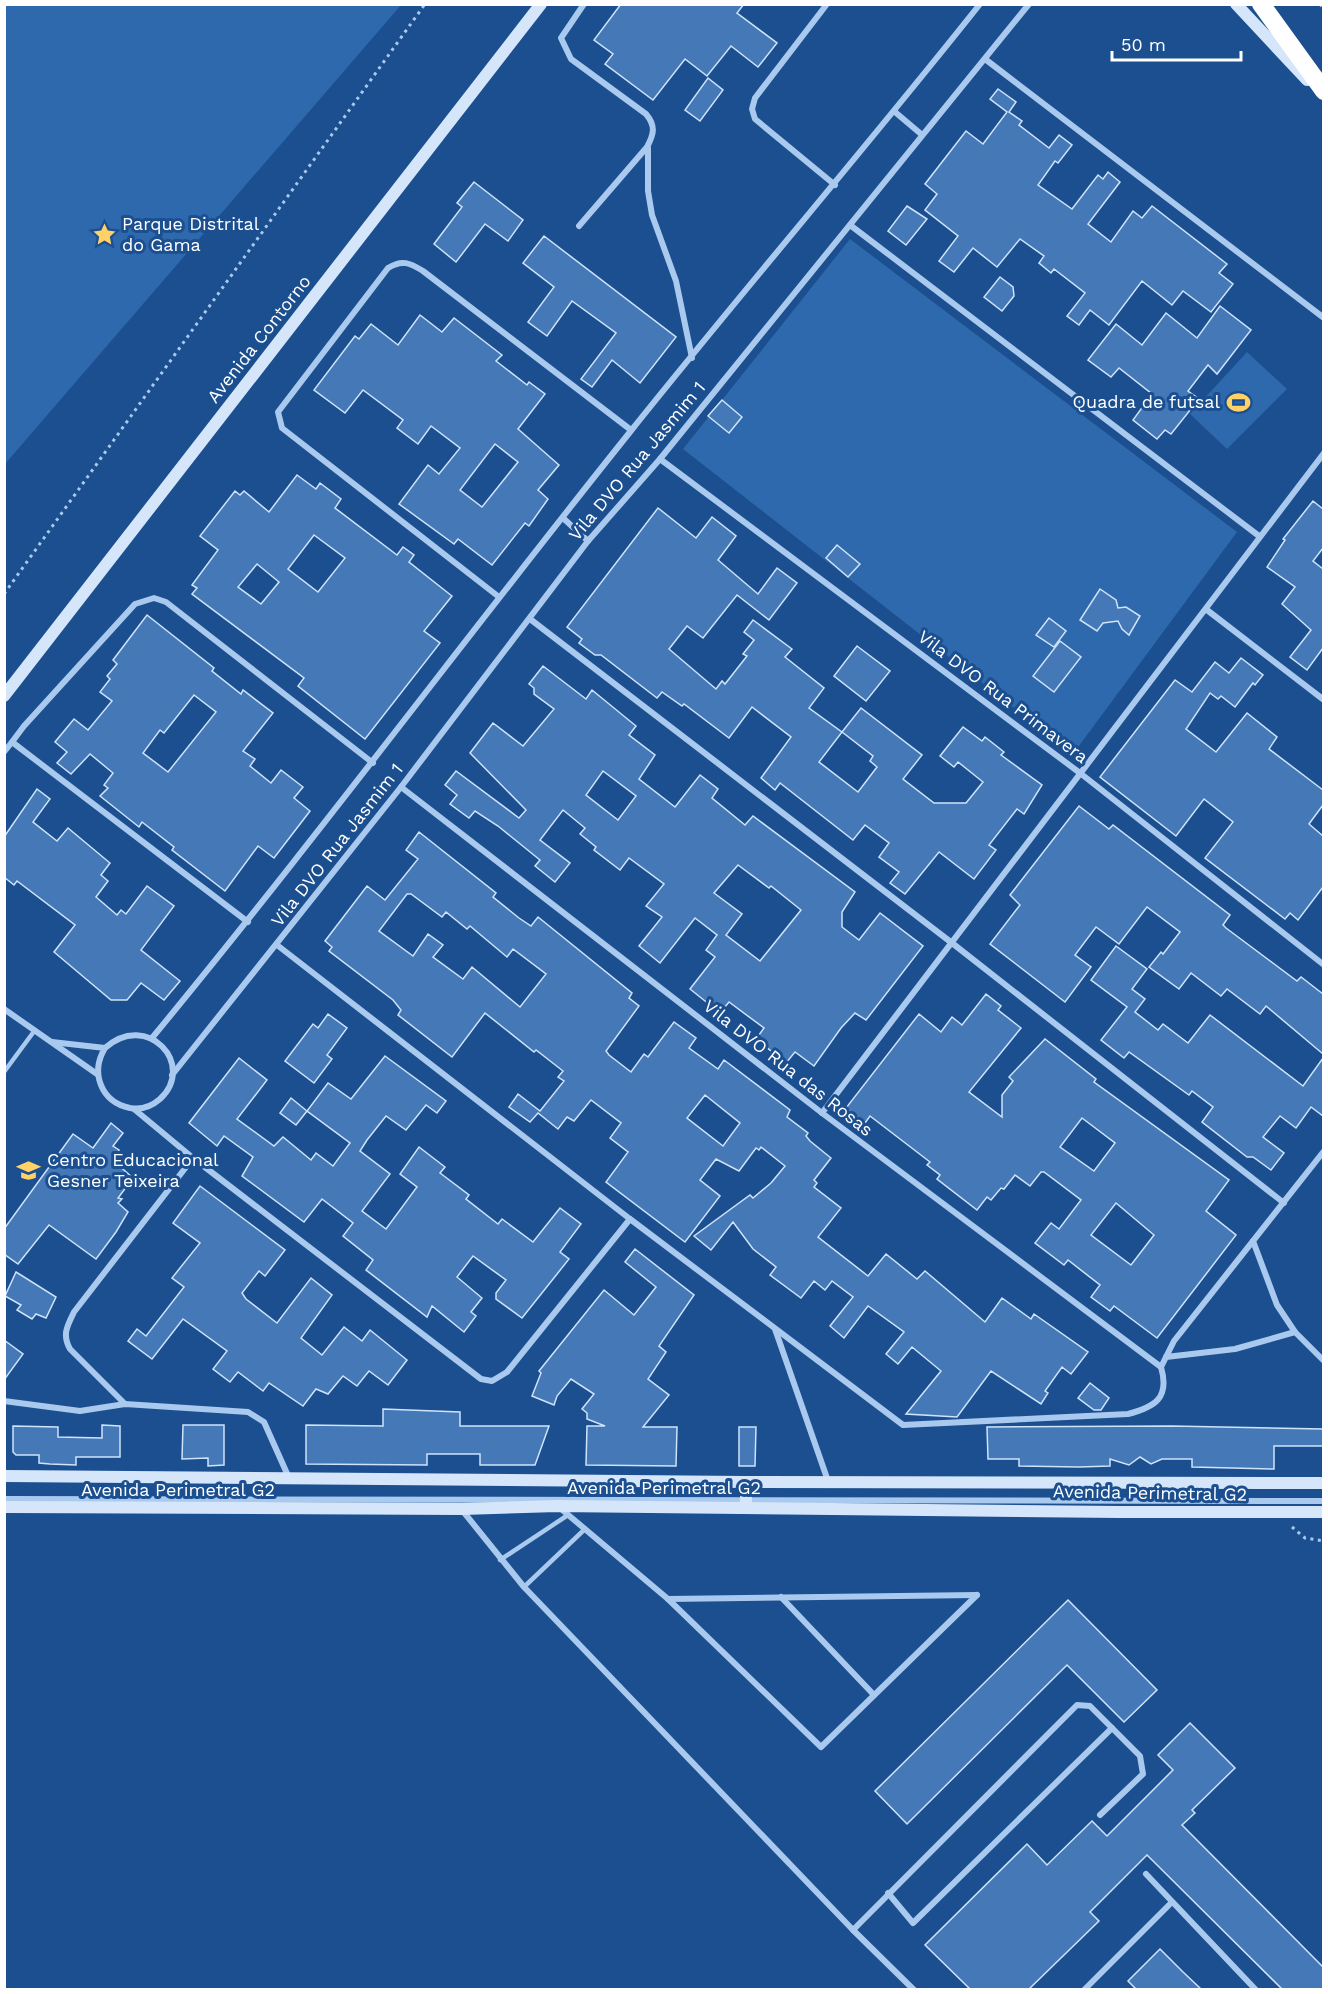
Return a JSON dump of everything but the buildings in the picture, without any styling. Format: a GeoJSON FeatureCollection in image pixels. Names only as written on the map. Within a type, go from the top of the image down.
{"type":"FeatureCollection","features":[{"type":"Feature","properties":{"kind":"highway"},"geometry":{"type":"LineString","coordinates":[[1261,4],[1323,91]]}},
{"type":"Feature","properties":{"kind":"street","name":"Avenida Contorno"},"geometry":{"type":"LineString","coordinates":[[4,696],[541,4]]}},
{"type":"Feature","properties":{"kind":"street"},"geometry":{"type":"LineString","coordinates":[[579,226],[648,147],[654,135],[653,123],[646,114],[571,59],[564,48],[561,39],[584,4]]}},
{"type":"Feature","properties":{"kind":"street"},"geometry":{"type":"LineString","coordinates":[[827,4],[755,98],[752,109],[755,119],[835,185]]}},
{"type":"Feature","properties":{"kind":"street"},"geometry":{"type":"LineString","coordinates":[[152,1038],[248,922],[373,764],[499,597],[631,430],[835,185],[980,4]]}},
{"type":"Feature","properties":{"kind":"street","name":"Vila DVO Rua Jasmim 1"},"geometry":{"type":"LineString","coordinates":[[172,1075],[402,787],[588,541],[660,459],[921,134],[1029,4]]}},
{"type":"Feature","properties":{"kind":"street"},"geometry":{"type":"LineString","coordinates":[[1236,4],[1323,97]]}},
{"type":"Feature","properties":{"kind":"street"},"geometry":{"type":"LineString","coordinates":[[985,59],[1323,318]]}},
{"type":"Feature","properties":{"kind":"street"},"geometry":{"type":"LineString","coordinates":[[895,111],[921,134]]}},
{"type":"Feature","properties":{"kind":"street"},"geometry":{"type":"LineString","coordinates":[[648,147],[648,191],[652,215],[676,281],[692,358]]}},
{"type":"Feature","properties":{"kind":"street"},"geometry":{"type":"LineString","coordinates":[[850,225],[1259,536]]}},
{"type":"Feature","properties":{"kind":"street"},"geometry":{"type":"LineString","coordinates":[[499,597],[282,428],[278,420],[278,412],[388,268],[398,262],[409,263],[423,271],[631,430]]}},
{"type":"Feature","properties":{"kind":"street"},"geometry":{"type":"LineString","coordinates":[[822,1113],[1207,610],[1259,536],[1323,453]]}},
{"type":"Feature","properties":{"kind":"street","name":"Vila DVO Rua Primavera"},"geometry":{"type":"LineString","coordinates":[[660,459],[1080,773],[1323,965]]}},
{"type":"Feature","properties":{"kind":"street"},"geometry":{"type":"LineString","coordinates":[[562,518],[588,541]]}},
{"type":"Feature","properties":{"kind":"street"},"geometry":{"type":"LineString","coordinates":[[4,752],[135,604],[154,598],[166,602],[373,764]]}},
{"type":"Feature","properties":{"kind":"street"},"geometry":{"type":"LineString","coordinates":[[1207,610],[1323,700]]}},
{"type":"Feature","properties":{"kind":"street"},"geometry":{"type":"LineString","coordinates":[[530,619],[952,943],[1284,1203]]}},
{"type":"Feature","properties":{"kind":"street"},"geometry":{"type":"LineString","coordinates":[[12,742],[248,922]]}},
{"type":"Feature","properties":{"kind":"street","name":"Vila DVO Rua das Rosas"},"geometry":{"type":"LineString","coordinates":[[402,787],[822,1113],[1161,1367]]}},
{"type":"Feature","properties":{"kind":"street","name":"Vila DVO Rua Jasmim 1"},"geometry":{"type":"LineString","coordinates":[[277,945],[630,1219],[903,1425],[1128,1414],[1151,1406],[1159,1399],[1164,1380],[1161,1367]]}},
{"type":"Feature","properties":{"kind":"street"},"geometry":{"type":"LineString","coordinates":[[4,1009],[97,1074]]}},
{"type":"Feature","properties":{"kind":"street"},"geometry":{"type":"LineString","coordinates":[[140,1034],[152,1038],[168,1053],[172,1075],[164,1095],[156,1103],[134,1108],[121,1106],[109,1098],[101,1087],[97,1074],[100,1056],[105,1048],[126,1035],[140,1034]]}},
{"type":"Feature","properties":{"kind":"street"},"geometry":{"type":"LineString","coordinates":[[52,1042],[105,1048]]}},
{"type":"Feature","properties":{"kind":"street"},"geometry":{"type":"LineString","coordinates":[[134,1108],[193,1158],[482,1379],[492,1381],[507,1372],[630,1219]]}},
{"type":"Feature","properties":{"kind":"street"},"geometry":{"type":"LineString","coordinates":[[1161,1367],[1174,1341],[1323,1151]]}},
{"type":"Feature","properties":{"kind":"street"},"geometry":{"type":"LineString","coordinates":[[125,1404],[70,1349],[65,1340],[66,1327],[74,1312],[193,1158]]}},
{"type":"Feature","properties":{"kind":"street"},"geometry":{"type":"LineString","coordinates":[[1253,1241],[1277,1305],[1295,1332],[1323,1361]]}},
{"type":"Feature","properties":{"kind":"street"},"geometry":{"type":"LineString","coordinates":[[774,1328],[828,1481]]}},
{"type":"Feature","properties":{"kind":"street"},"geometry":{"type":"LineString","coordinates":[[1166,1357],[1235,1349],[1295,1332]]}},
{"type":"Feature","properties":{"kind":"street"},"geometry":{"type":"LineString","coordinates":[[4,1401],[80,1412],[125,1404],[248,1412],[264,1422],[289,1478]]}},
{"type":"Feature","properties":{"kind":"street","name":"Avenida Perimetral G2"},"geometry":{"type":"LineString","coordinates":[[4,1476],[746,1482],[1323,1483]]}},
{"type":"Feature","properties":{"kind":"street"},"geometry":{"type":"LineString","coordinates":[[746,1482],[746,1503]]}},
{"type":"Feature","properties":{"kind":"street"},"geometry":{"type":"LineString","coordinates":[[4,1499],[746,1503],[1323,1501]]}},
{"type":"Feature","properties":{"kind":"street","name":"Avenida Perimetral G2"},"geometry":{"type":"LineString","coordinates":[[4,1507],[462,1509],[746,1503],[1323,1512]]}},
{"type":"Feature","properties":{"kind":"street"},"geometry":{"type":"LineString","coordinates":[[557,1506],[668,1599],[821,1747],[977,1595],[668,1599]]}},
{"type":"Feature","properties":{"kind":"street"},"geometry":{"type":"LineString","coordinates":[[462,1509],[524,1587],[853,1930],[914,1989]]}},
{"type":"Feature","properties":{"kind":"street"},"geometry":{"type":"LineString","coordinates":[[781,1597],[874,1695]]}},
{"type":"Feature","properties":{"kind":"street"},"geometry":{"type":"LineString","coordinates":[[853,1930],[1077,1705],[1090,1706],[1140,1756],[1143,1774],[1100,1815]]}},
{"type":"Feature","properties":{"kind":"street"},"geometry":{"type":"LineString","coordinates":[[888,1893],[913,1923],[1112,1728]]}},
{"type":"Feature","properties":{"kind":"street"},"geometry":{"type":"LineString","coordinates":[[1146,1874],[1256,1989]]}},
{"type":"Feature","properties":{"kind":"street"},"geometry":{"type":"LineString","coordinates":[[1084,1989],[1172,1902]]}},
{"type":"Feature","properties":{"kind":"lane"},"geometry":{"type":"LineString","coordinates":[[4,1072],[35,1030]]}},
{"type":"Feature","properties":{"kind":"lane"},"geometry":{"type":"LineString","coordinates":[[501,1560],[568,1514]]}},
{"type":"Feature","properties":{"kind":"lane"},"geometry":{"type":"LineString","coordinates":[[524,1587],[585,1529]]}},
{"type":"Feature","properties":{"kind":"path"},"geometry":{"type":"LineString","coordinates":[[4,594],[425,4]]}},
{"type":"Feature","properties":{"kind":"path"},"geometry":{"type":"LineString","coordinates":[[1320,4],[1323,10]]}},
{"type":"Feature","properties":{"kind":"path"},"geometry":{"type":"LineString","coordinates":[[1275,1512],[1305,1538],[1323,1541]]}},
{"type":"Feature","properties":{"kind":"shaded area","name":"Parque Distrital do Gama"},"geometry":{"type":"Polygon","coordinates":[[[4,5],[401,5],[5,464],[4,5]]]}},
{"type":"Feature","properties":{"kind":"shaded area"},"geometry":{"type":"Polygon","coordinates":[[[850,239],[1237,532],[1073,754],[683,449],[850,239]]]}},
{"type":"Feature","properties":{"kind":"shaded area","name":"Quadra de futsal"},"geometry":{"type":"Polygon","coordinates":[[[1247,352],[1287,389],[1227,449],[1190,414],[1247,352]]]}},
{"type":"Feature","properties":{"kind":"place","name":"Parque Distrital do Gama"},"geometry":{"type":"Point","coordinates":[104,234]}},
{"type":"Feature","properties":{"kind":"place","name":"Quadra de futsal"},"geometry":{"type":"Point","coordinates":[1238,402]}},
{"type":"Feature","properties":{"kind":"place","name":"Centro Educacional Gesner Teixeira"},"geometry":{"type":"Point","coordinates":[29,1170]}}]}
